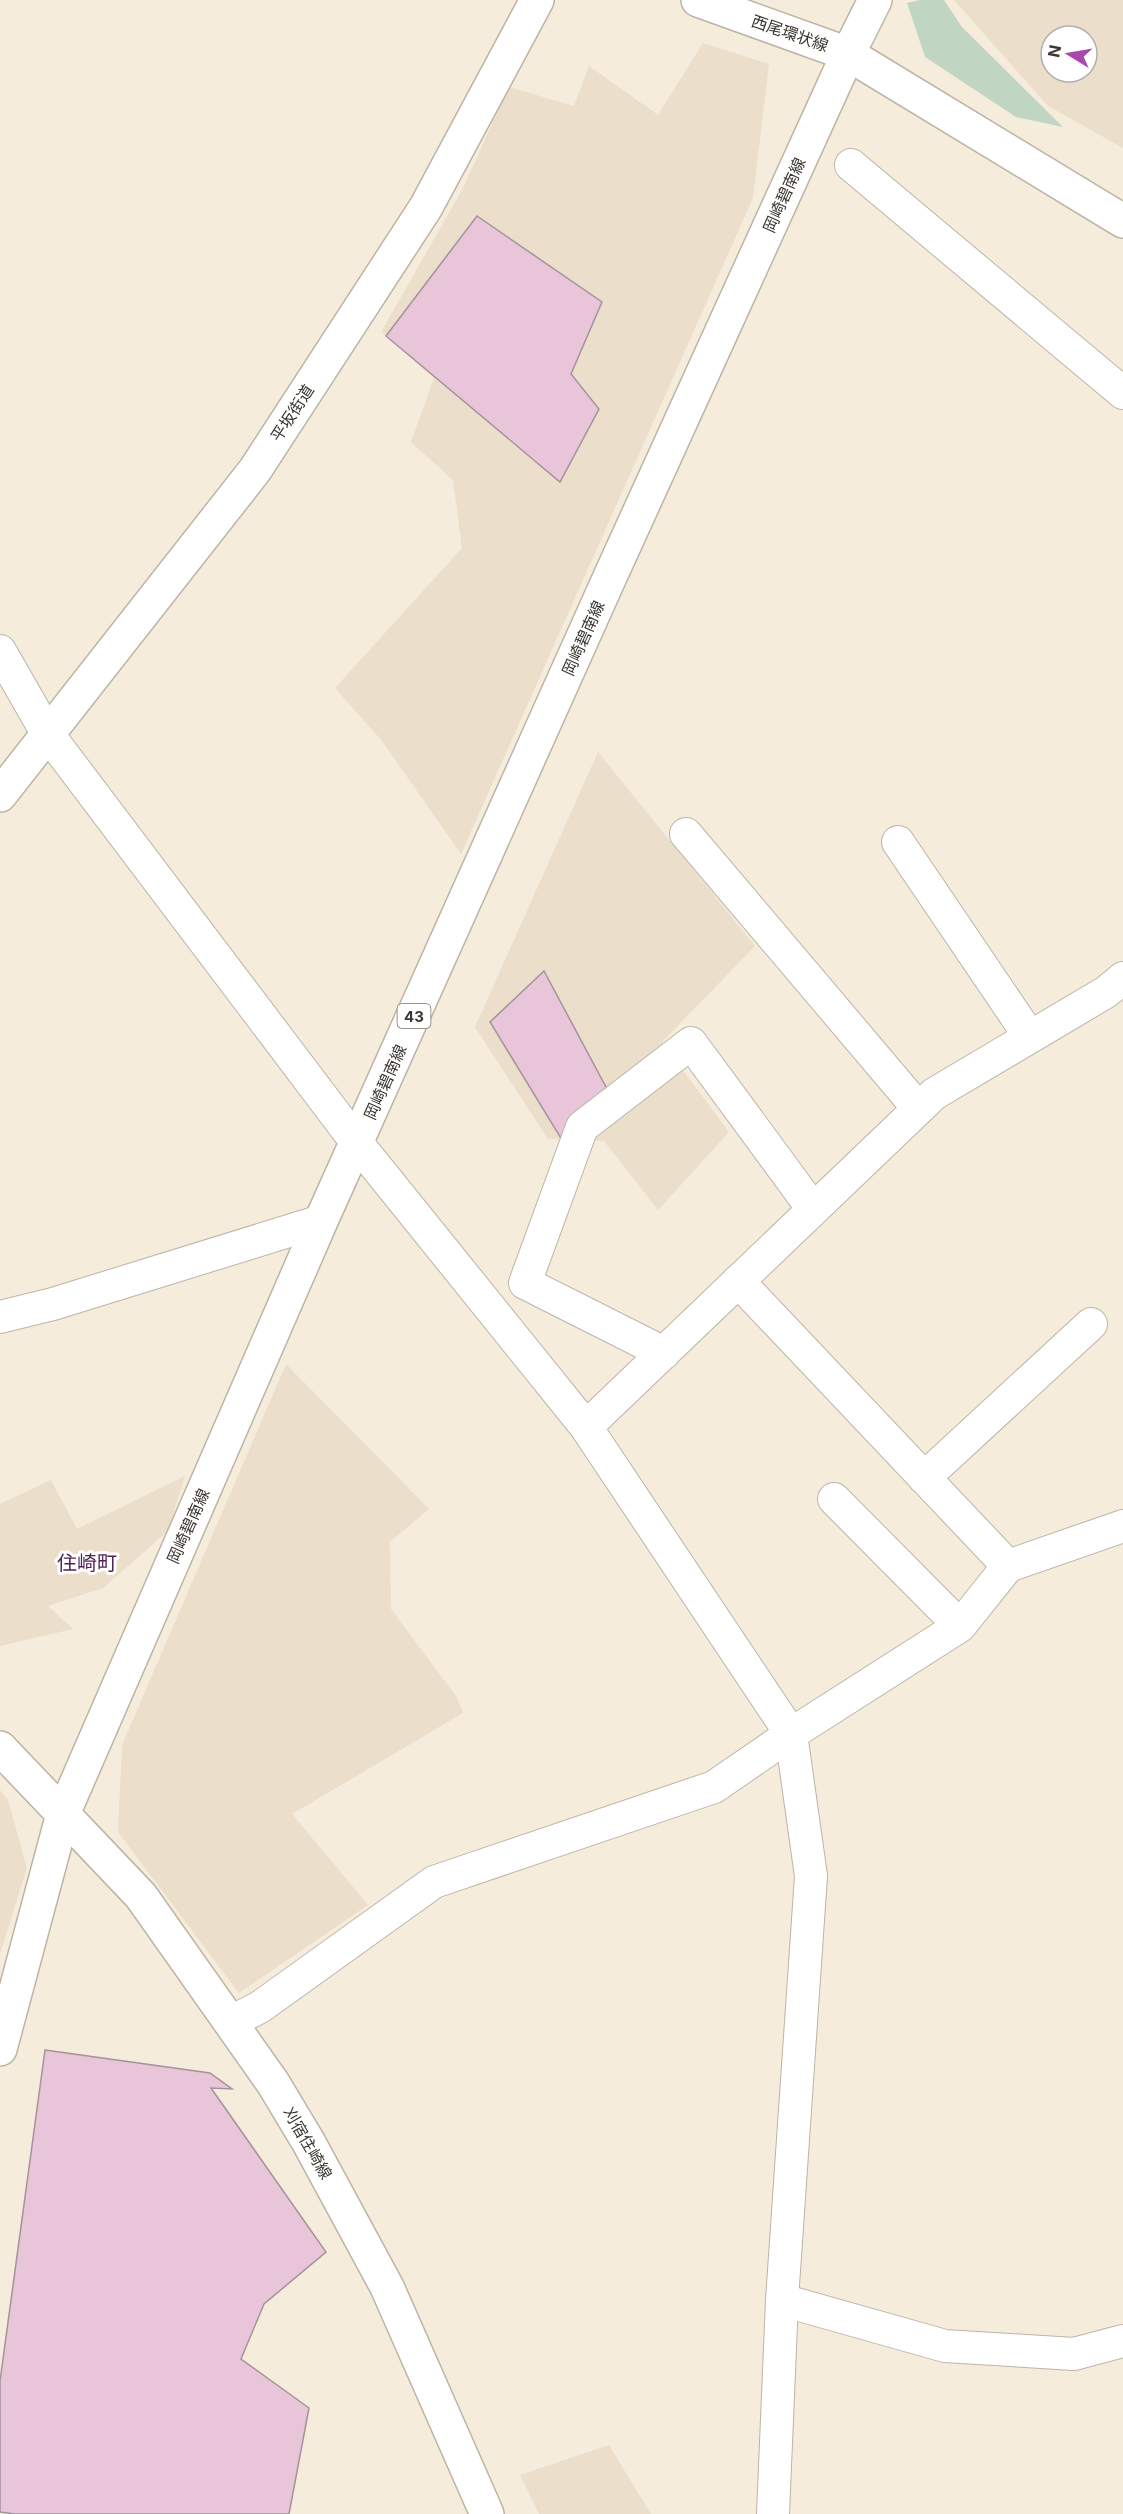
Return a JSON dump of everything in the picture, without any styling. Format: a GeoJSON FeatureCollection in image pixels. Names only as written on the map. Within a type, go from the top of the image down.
{"type":"FeatureCollection","features":[{"type":"Feature","properties":{"kind":"main road","name":"平坂街道"},"geometry":{"type":"LineString","coordinates":[[0,795],[255,470],[426,207],[537,0]]}},
{"type":"Feature","properties":{"kind":"main road","name":"西尾環状線"},"geometry":{"type":"LineString","coordinates":[[698,0],[848,54],[1123,221]]}},
{"type":"Feature","properties":{"kind":"main road","name":"岡崎碧南線"},"geometry":{"type":"LineString","coordinates":[[0,2049],[63,1814],[321,1221],[614,568],[848,54],[875,0]]}},
{"type":"Feature","properties":{"kind":"main road","name":"刈宿住崎線"},"geometry":{"type":"LineString","coordinates":[[0,1748],[141,1896],[273,2083],[309,2143],[387,2287],[487,2514]]}},
{"type":"Feature","properties":{"kind":"street"},"geometry":{"type":"LineString","coordinates":[[851,165],[1123,393]]}},
{"type":"Feature","properties":{"kind":"street"},"geometry":{"type":"LineString","coordinates":[[0,651],[47,734],[357,1143],[586,1427],[791,1734],[811,1876],[782,2300],[773,2514]]}},
{"type":"Feature","properties":{"kind":"street"},"geometry":{"type":"LineString","coordinates":[[686,834],[918,1108]]}},
{"type":"Feature","properties":{"kind":"street"},"geometry":{"type":"LineString","coordinates":[[898,842],[1030,1037]]}},
{"type":"Feature","properties":{"kind":"street"},"geometry":{"type":"LineString","coordinates":[[586,1427],[934,1094],[1106,992],[1123,978]]}},
{"type":"Feature","properties":{"kind":"street"},"geometry":{"type":"LineString","coordinates":[[525,1283],[582,1127],[691,1043],[813,1209]]}},
{"type":"Feature","properties":{"kind":"street"},"geometry":{"type":"LineString","coordinates":[[0,1317],[53,1304],[321,1221]]}},
{"type":"Feature","properties":{"kind":"street"},"geometry":{"type":"LineString","coordinates":[[738,1281],[1008,1566]]}},
{"type":"Feature","properties":{"kind":"street"},"geometry":{"type":"LineString","coordinates":[[475,1289],[525,1283],[663,1353]]}},
{"type":"Feature","properties":{"kind":"street"},"geometry":{"type":"LineString","coordinates":[[924,1478],[1091,1324]]}},
{"type":"Feature","properties":{"kind":"street"},"geometry":{"type":"LineString","coordinates":[[834,1499],[960,1626]]}},
{"type":"Feature","properties":{"kind":"street"},"geometry":{"type":"LineString","coordinates":[[231,2022],[260,2007],[434,1882],[714,1787],[791,1734],[960,1626],[1008,1566],[1123,1526]]}},
{"type":"Feature","properties":{"kind":"street"},"geometry":{"type":"LineString","coordinates":[[782,2300],[945,2346],[1074,2354],[1123,2341]]}},
{"type":"Feature","properties":{"kind":"shaded area"},"geometry":{"type":"Polygon","coordinates":[[[954,0],[1123,0],[1123,148],[1048,106],[954,0]]]}},
{"type":"Feature","properties":{"kind":"shaded area"},"geometry":{"type":"Polygon","coordinates":[[[703,43],[769,64],[753,198],[461,854],[382,741],[335,688],[462,548],[453,480],[411,442],[434,378],[381,332],[462,190],[509,87],[574,106],[589,66],[658,115],[703,43]]]}},
{"type":"Feature","properties":{"kind":"shaded area"},"geometry":{"type":"Polygon","coordinates":[[[598,752],[755,946],[662,1042],[729,1132],[658,1210],[604,1141],[548,1139],[475,1027],[598,752]]]}},
{"type":"Feature","properties":{"kind":"shaded area"},"geometry":{"type":"Polygon","coordinates":[[[286,1364],[429,1509],[390,1542],[391,1609],[456,1696],[463,1713],[292,1814],[368,1905],[239,1993],[118,1832],[122,1745],[286,1364]]]}},
{"type":"Feature","properties":{"kind":"shaded area"},"geometry":{"type":"Polygon","coordinates":[[[185,1476],[168,1531],[103,1588],[48,1606],[73,1629],[0,1646],[0,1504],[51,1480],[77,1529],[185,1476]]]}},
{"type":"Feature","properties":{"kind":"shaded area"},"geometry":{"type":"Polygon","coordinates":[[[0,1790],[8,1800],[27,1868],[0,1954],[0,1790]]]}},
{"type":"Feature","properties":{"kind":"shaded area"},"geometry":{"type":"Polygon","coordinates":[[[609,2445],[651,2514],[539,2514],[520,2475],[609,2445]]]}},
{"type":"Feature","properties":{"kind":"green space"},"geometry":{"type":"Polygon","coordinates":[[[920,0],[944,0],[962,27],[1063,127],[1016,117],[925,57],[907,3],[920,0]]]}},
{"type":"Feature","properties":{"kind":"building"},"geometry":{"type":"Polygon","coordinates":[[[477,216],[602,302],[571,374],[599,409],[560,482],[386,336],[477,216]]]}},
{"type":"Feature","properties":{"kind":"building"},"geometry":{"type":"Polygon","coordinates":[[[544,971],[614,1102],[562,1140],[490,1022],[544,971]]]}},
{"type":"Feature","properties":{"kind":"building"},"geometry":{"type":"Polygon","coordinates":[[[45,2050],[210,2073],[232,2089],[211,2088],[326,2252],[264,2304],[241,2359],[309,2408],[289,2514],[15,2514],[0,2512],[0,2381],[45,2050]]]}},
{"type":"Feature","properties":{"kind":"district","name":"住崎町"},"geometry":{"type":"Point","coordinates":[87,1563]}}]}
